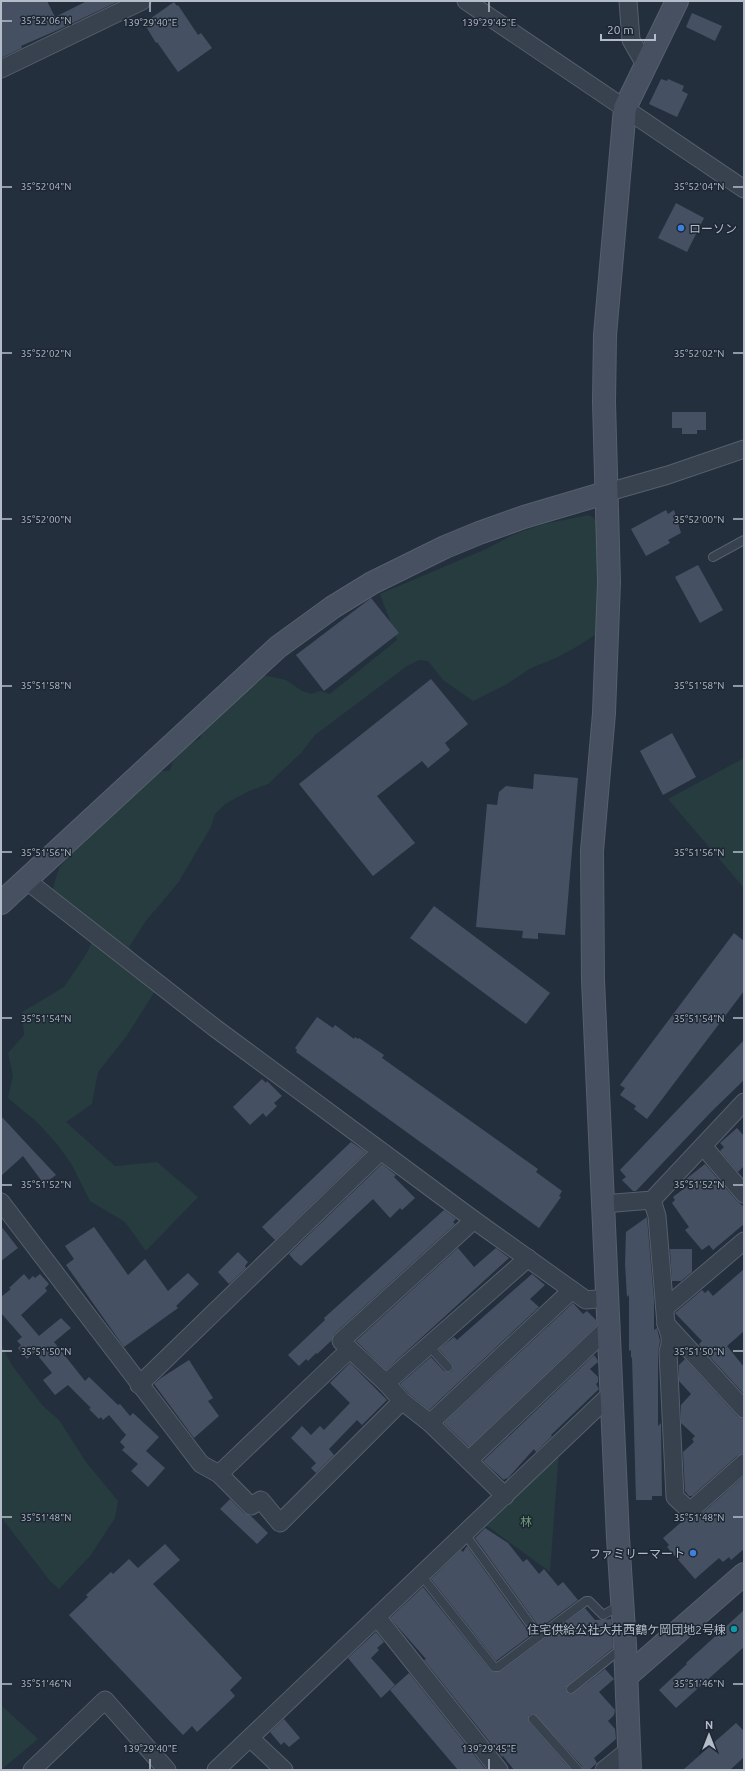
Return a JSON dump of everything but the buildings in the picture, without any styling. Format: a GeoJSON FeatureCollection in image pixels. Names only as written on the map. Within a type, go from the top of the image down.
{"type":"FeatureCollection","features":[{"type":"Feature","properties":{"kind":"street"},"geometry":{"type":"LineString","coordinates":[[1,69],[142,1]]}},
{"type":"Feature","properties":{"kind":"street"},"geometry":{"type":"LineString","coordinates":[[466,1],[744,189]]}},
{"type":"Feature","properties":{"kind":"street"},"geometry":{"type":"LineString","coordinates":[[628,1],[631,40],[646,66]]}},
{"type":"Feature","properties":{"kind":"street"},"geometry":{"type":"LineString","coordinates":[[604,1770],[629,1760],[626,1645],[618,1538],[593,980],[592,851],[604,713],[609,582],[604,402],[606,335],[625,108],[677,1]]}},
{"type":"Feature","properties":{"kind":"street"},"geometry":{"type":"LineString","coordinates":[[1,903],[278,647],[333,607],[372,582],[445,547],[524,517],[668,475],[744,450]]}},
{"type":"Feature","properties":{"kind":"street"},"geometry":{"type":"LineString","coordinates":[[26,880],[215,1028],[474,1220],[586,1300],[607,1298]]}},
{"type":"Feature","properties":{"kind":"street"},"geometry":{"type":"LineString","coordinates":[[603,1204],[652,1200],[744,1102]]}},
{"type":"Feature","properties":{"kind":"street"},"geometry":{"type":"LineString","coordinates":[[703,1146],[744,1194]]}},
{"type":"Feature","properties":{"kind":"street"},"geometry":{"type":"LineString","coordinates":[[139,1385],[381,1151]]}},
{"type":"Feature","properties":{"kind":"street"},"geometry":{"type":"LineString","coordinates":[[652,1200],[657,1216],[665,1316],[671,1340],[668,1352],[675,1496],[690,1511],[744,1462]]}},
{"type":"Feature","properties":{"kind":"street"},"geometry":{"type":"LineString","coordinates":[[1,1202],[139,1385],[201,1464],[219,1474],[251,1506],[261,1500],[280,1524],[402,1401]]}},
{"type":"Feature","properties":{"kind":"street"},"geometry":{"type":"LineString","coordinates":[[474,1220],[341,1341],[386,1383],[402,1401],[430,1423],[505,1496]]}},
{"type":"Feature","properties":{"kind":"street"},"geometry":{"type":"LineString","coordinates":[[665,1316],[744,1241]]}},
{"type":"Feature","properties":{"kind":"street"},"geometry":{"type":"LineString","coordinates":[[386,1383],[528,1258]]}},
{"type":"Feature","properties":{"kind":"street"},"geometry":{"type":"LineString","coordinates":[[430,1423],[572,1290]]}},
{"type":"Feature","properties":{"kind":"street"},"geometry":{"type":"LineString","coordinates":[[665,1316],[744,1409]]}},
{"type":"Feature","properties":{"kind":"street"},"geometry":{"type":"LineString","coordinates":[[469,1460],[609,1327]]}},
{"type":"Feature","properties":{"kind":"street"},"geometry":{"type":"LineString","coordinates":[[219,1474],[349,1350]]}},
{"type":"Feature","properties":{"kind":"street"},"geometry":{"type":"LineString","coordinates":[[216,1770],[611,1394]]}},
{"type":"Feature","properties":{"kind":"street"},"geometry":{"type":"LineString","coordinates":[[627,1676],[744,1574]]}},
{"type":"Feature","properties":{"kind":"street"},"geometry":{"type":"LineString","coordinates":[[377,1617],[499,1770]]}},
{"type":"Feature","properties":{"kind":"street"},"geometry":{"type":"LineString","coordinates":[[32,1770],[105,1700],[167,1770]]}},
{"type":"Feature","properties":{"kind":"street"},"geometry":{"type":"LineString","coordinates":[[250,1738],[284,1770]]}},
{"type":"Feature","properties":{"kind":"lane"},"geometry":{"type":"LineString","coordinates":[[713,556],[744,540]]}},
{"type":"Feature","properties":{"kind":"lane"},"geometry":{"type":"LineString","coordinates":[[429,1346],[448,1367]]}},
{"type":"Feature","properties":{"kind":"lane"},"geometry":{"type":"LineString","coordinates":[[465,1534],[539,1636]]}},
{"type":"Feature","properties":{"kind":"lane"},"geometry":{"type":"LineString","coordinates":[[421,1575],[494,1667],[498,1668],[588,1601],[603,1615],[623,1604]]}},
{"type":"Feature","properties":{"kind":"lane"},"geometry":{"type":"LineString","coordinates":[[571,1689],[626,1645]]}},
{"type":"Feature","properties":{"kind":"lane"},"geometry":{"type":"LineString","coordinates":[[533,1719],[578,1770]]}},
{"type":"Feature","properties":{"kind":"green space"},"geometry":{"type":"Polygon","coordinates":[[[589,515],[597,520],[598,614],[595,635],[556,658],[531,668],[507,684],[473,701],[443,680],[428,661],[419,660],[407,666],[315,735],[301,753],[268,784],[249,791],[225,804],[215,814],[211,827],[178,883],[145,922],[129,947],[162,980],[126,1037],[98,1072],[92,1104],[66,1122],[115,1166],[157,1162],[198,1197],[146,1251],[125,1222],[90,1201],[72,1165],[57,1144],[37,1122],[8,1098],[13,1076],[8,1053],[24,1035],[22,1012],[64,987],[85,956],[99,929],[52,891],[59,868],[80,842],[152,775],[161,771],[169,771],[178,752],[188,744],[200,739],[202,730],[263,675],[286,680],[302,691],[311,694],[320,691],[330,694],[397,640],[380,594],[486,549],[515,534],[544,524],[589,515]]]}},
{"type":"Feature","properties":{"kind":"green space"},"geometry":{"type":"Polygon","coordinates":[[[744,758],[744,888],[668,799],[744,758]]]}},
{"type":"Feature","properties":{"kind":"green space"},"geometry":{"type":"Polygon","coordinates":[[[1,1343],[11,1364],[43,1406],[59,1420],[86,1462],[118,1501],[115,1518],[90,1556],[59,1589],[50,1581],[1,1517],[1,1343]]]}},
{"type":"Feature","properties":{"kind":"green space","name":"林"},"geometry":{"type":"Polygon","coordinates":[[[559,1451],[550,1572],[483,1523],[559,1451]]]}},
{"type":"Feature","properties":{"kind":"green space"},"geometry":{"type":"Polygon","coordinates":[[[1,1705],[38,1739],[1,1770],[1,1705]]]}},
{"type":"Feature","properties":{"kind":"place","name":"ローソン"},"geometry":{"type":"Point","coordinates":[681,228]}},
{"type":"Feature","properties":{"kind":"place","name":"ファミリーマート"},"geometry":{"type":"Point","coordinates":[693,1553]}},
{"type":"Feature","properties":{"kind":"place","name":"住宅供給公社大井西鶴ケ岡団地2号棟"},"geometry":{"type":"Point","coordinates":[734,1629]}}]}
